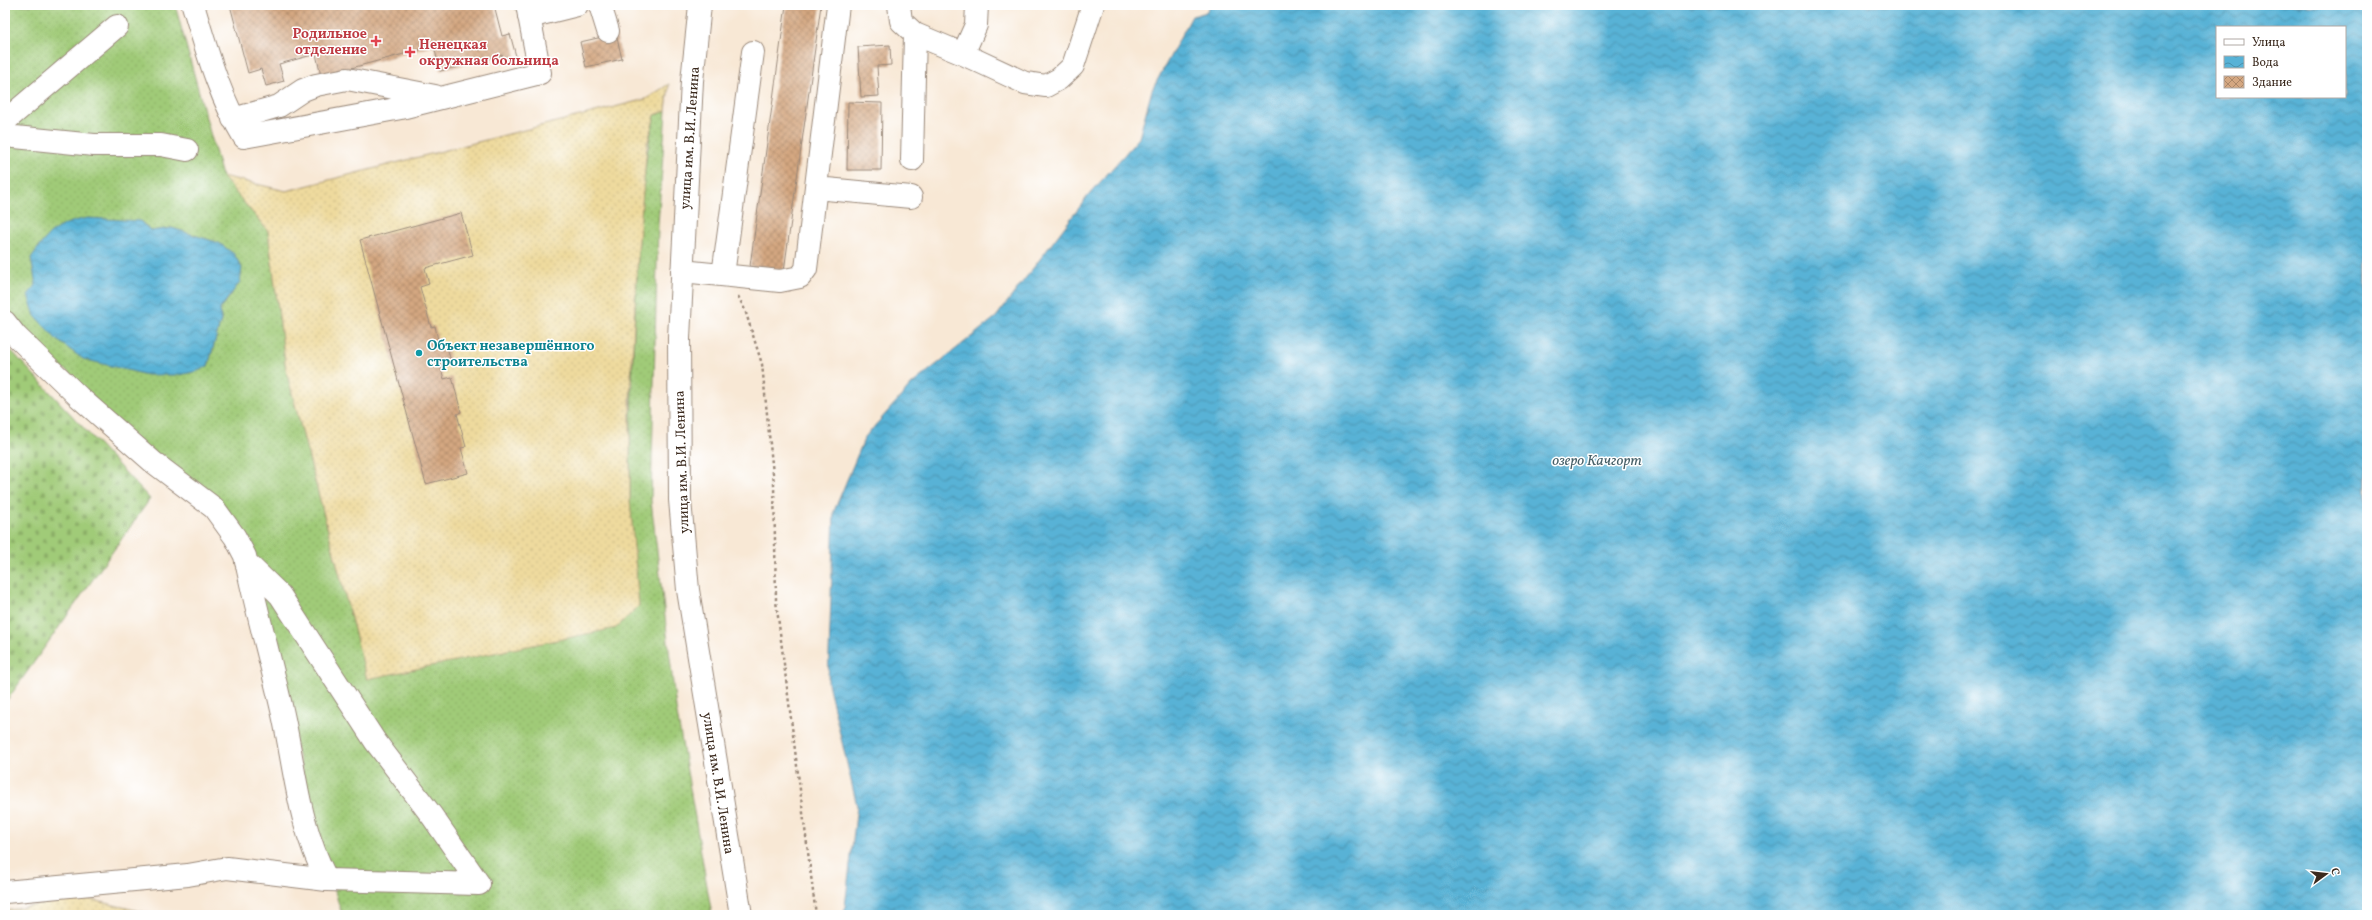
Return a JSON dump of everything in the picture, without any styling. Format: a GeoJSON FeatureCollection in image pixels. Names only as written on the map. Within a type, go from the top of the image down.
{"type":"FeatureCollection","features":[{"type":"Feature","properties":{"kind":"main road"},"geometry":{"type":"LineString","coordinates":[[193,5],[218,87],[233,119],[244,137],[401,108],[540,73],[528,11],[577,5]]}},
{"type":"Feature","properties":{"kind":"main road"},"geometry":{"type":"LineString","coordinates":[[600,5],[608,31]]}},
{"type":"Feature","properties":{"kind":"main road","name":"улица им. В.И. Ленина"},"geometry":{"type":"LineString","coordinates":[[700,5],[692,81],[679,338],[680,492],[688,590],[741,915]]}},
{"type":"Feature","properties":{"kind":"main road"},"geometry":{"type":"LineString","coordinates":[[682,271],[780,281],[800,276],[806,269],[838,5]]}},
{"type":"Feature","properties":{"kind":"main road"},"geometry":{"type":"LineString","coordinates":[[898,5],[901,22],[915,34],[963,54],[1025,83],[1046,86],[1059,79],[1073,66],[1093,5]]}},
{"type":"Feature","properties":{"kind":"main road"},"geometry":{"type":"LineString","coordinates":[[963,54],[976,24],[978,5]]}},
{"type":"Feature","properties":{"kind":"main road"},"geometry":{"type":"LineString","coordinates":[[5,121],[117,26]]}},
{"type":"Feature","properties":{"kind":"main road"},"geometry":{"type":"LineString","coordinates":[[912,160],[915,34]]}},
{"type":"Feature","properties":{"kind":"main road"},"geometry":{"type":"LineString","coordinates":[[723,275],[753,52]]}},
{"type":"Feature","properties":{"kind":"main road"},"geometry":{"type":"LineString","coordinates":[[233,119],[279,106],[303,90],[334,80],[347,79],[442,98]]}},
{"type":"Feature","properties":{"kind":"main road"},"geometry":{"type":"LineString","coordinates":[[5,136],[94,145],[161,145],[187,150]]}},
{"type":"Feature","properties":{"kind":"main road"},"geometry":{"type":"LineString","coordinates":[[816,188],[911,197]]}},
{"type":"Feature","properties":{"kind":"main road"},"geometry":{"type":"LineString","coordinates":[[5,322],[16,336],[96,412],[153,462],[214,508],[235,537],[246,562],[284,719],[298,802],[316,858],[327,880]]}},
{"type":"Feature","properties":{"kind":"main road"},"geometry":{"type":"LineString","coordinates":[[5,892],[188,875],[227,868],[327,880],[479,884],[432,816],[375,741],[280,595],[246,562]]}},
{"type":"Feature","properties":{"kind":"path"},"geometry":{"type":"LineString","coordinates":[[723,275],[737,294],[745,310],[762,364],[774,484],[776,601],[816,915]]}},
{"type":"Feature","properties":{"kind":"green space"},"geometry":{"type":"Polygon","coordinates":[[[5,5],[175,5],[222,176],[268,231],[286,370],[367,679],[630,499],[633,359],[642,195],[647,154],[655,115],[666,111],[658,225],[651,501],[676,708],[712,915],[342,915],[324,854],[239,529],[99,407],[74,376],[48,358],[5,311],[5,5]],[[140,221],[36,286],[28,295],[208,366],[221,320],[220,309],[232,294],[234,254],[219,243],[172,228],[151,231],[140,221]]]}},
{"type":"Feature","properties":{"kind":"green space"},"geometry":{"type":"Polygon","coordinates":[[[5,344],[150,499],[5,703],[5,344]]]}},
{"type":"Feature","properties":{"kind":"sand"},"geometry":{"type":"Polygon","coordinates":[[[669,84],[666,111],[655,115],[647,145],[638,252],[630,398],[630,499],[639,606],[616,628],[367,679],[286,370],[268,231],[222,176],[286,191],[646,99],[669,84]]]}},
{"type":"Feature","properties":{"kind":"sand"},"geometry":{"type":"Polygon","coordinates":[[[80,897],[156,915],[5,915],[5,911],[80,897]]]}},
{"type":"Feature","properties":{"kind":"water","name":"озеро Качгорт"},"geometry":{"type":"Polygon","coordinates":[[[1210,5],[2367,5],[2367,915],[844,915],[857,806],[828,683],[834,511],[865,437],[912,384],[996,317],[1088,196],[1139,138],[1152,90],[1192,16],[1207,12],[1210,5]]]}},
{"type":"Feature","properties":{"kind":"water"},"geometry":{"type":"Polygon","coordinates":[[[88,218],[140,221],[151,231],[172,228],[219,243],[234,254],[242,268],[240,282],[220,309],[221,320],[208,366],[198,371],[179,375],[147,375],[83,359],[57,340],[35,316],[28,295],[36,285],[31,258],[54,230],[68,223],[88,218]]]}},
{"type":"Feature","properties":{"kind":"building","name":"Родильное отделение"},"geometry":{"type":"Polygon","coordinates":[[[230,5],[494,5],[502,36],[510,34],[517,60],[504,63],[502,55],[440,71],[434,46],[321,76],[316,54],[279,64],[284,81],[266,86],[261,69],[248,73],[230,5]]]}},
{"type":"Feature","properties":{"kind":"building"},"geometry":{"type":"Polygon","coordinates":[[[786,5],[821,5],[784,271],[750,266],[786,5]]]}},
{"type":"Feature","properties":{"kind":"building"},"geometry":{"type":"Polygon","coordinates":[[[616,34],[622,59],[586,67],[580,42],[616,34]]]}},
{"type":"Feature","properties":{"kind":"building"},"geometry":{"type":"Polygon","coordinates":[[[890,45],[891,65],[877,66],[879,96],[861,97],[858,47],[890,45]]]}},
{"type":"Feature","properties":{"kind":"building"},"geometry":{"type":"Polygon","coordinates":[[[848,102],[882,103],[881,170],[847,170],[848,102]]]}},
{"type":"Feature","properties":{"kind":"building","name":"Объект незавершённого строительства"},"geometry":{"type":"Polygon","coordinates":[[[461,213],[473,255],[425,268],[429,284],[420,287],[431,327],[435,326],[439,345],[446,343],[451,362],[440,365],[444,379],[452,377],[461,412],[457,414],[466,447],[461,448],[468,473],[426,484],[360,240],[461,213]]]}},
{"type":"Feature","properties":{"kind":"place","name":"Родильное отделение"},"geometry":{"type":"Point","coordinates":[376,41]}},
{"type":"Feature","properties":{"kind":"place","name":"Ненецкая окружная больница"},"geometry":{"type":"Point","coordinates":[410,52]}},
{"type":"Feature","properties":{"kind":"place","name":"Объект незавершённого строительства"},"geometry":{"type":"Point","coordinates":[419,353]}}]}
